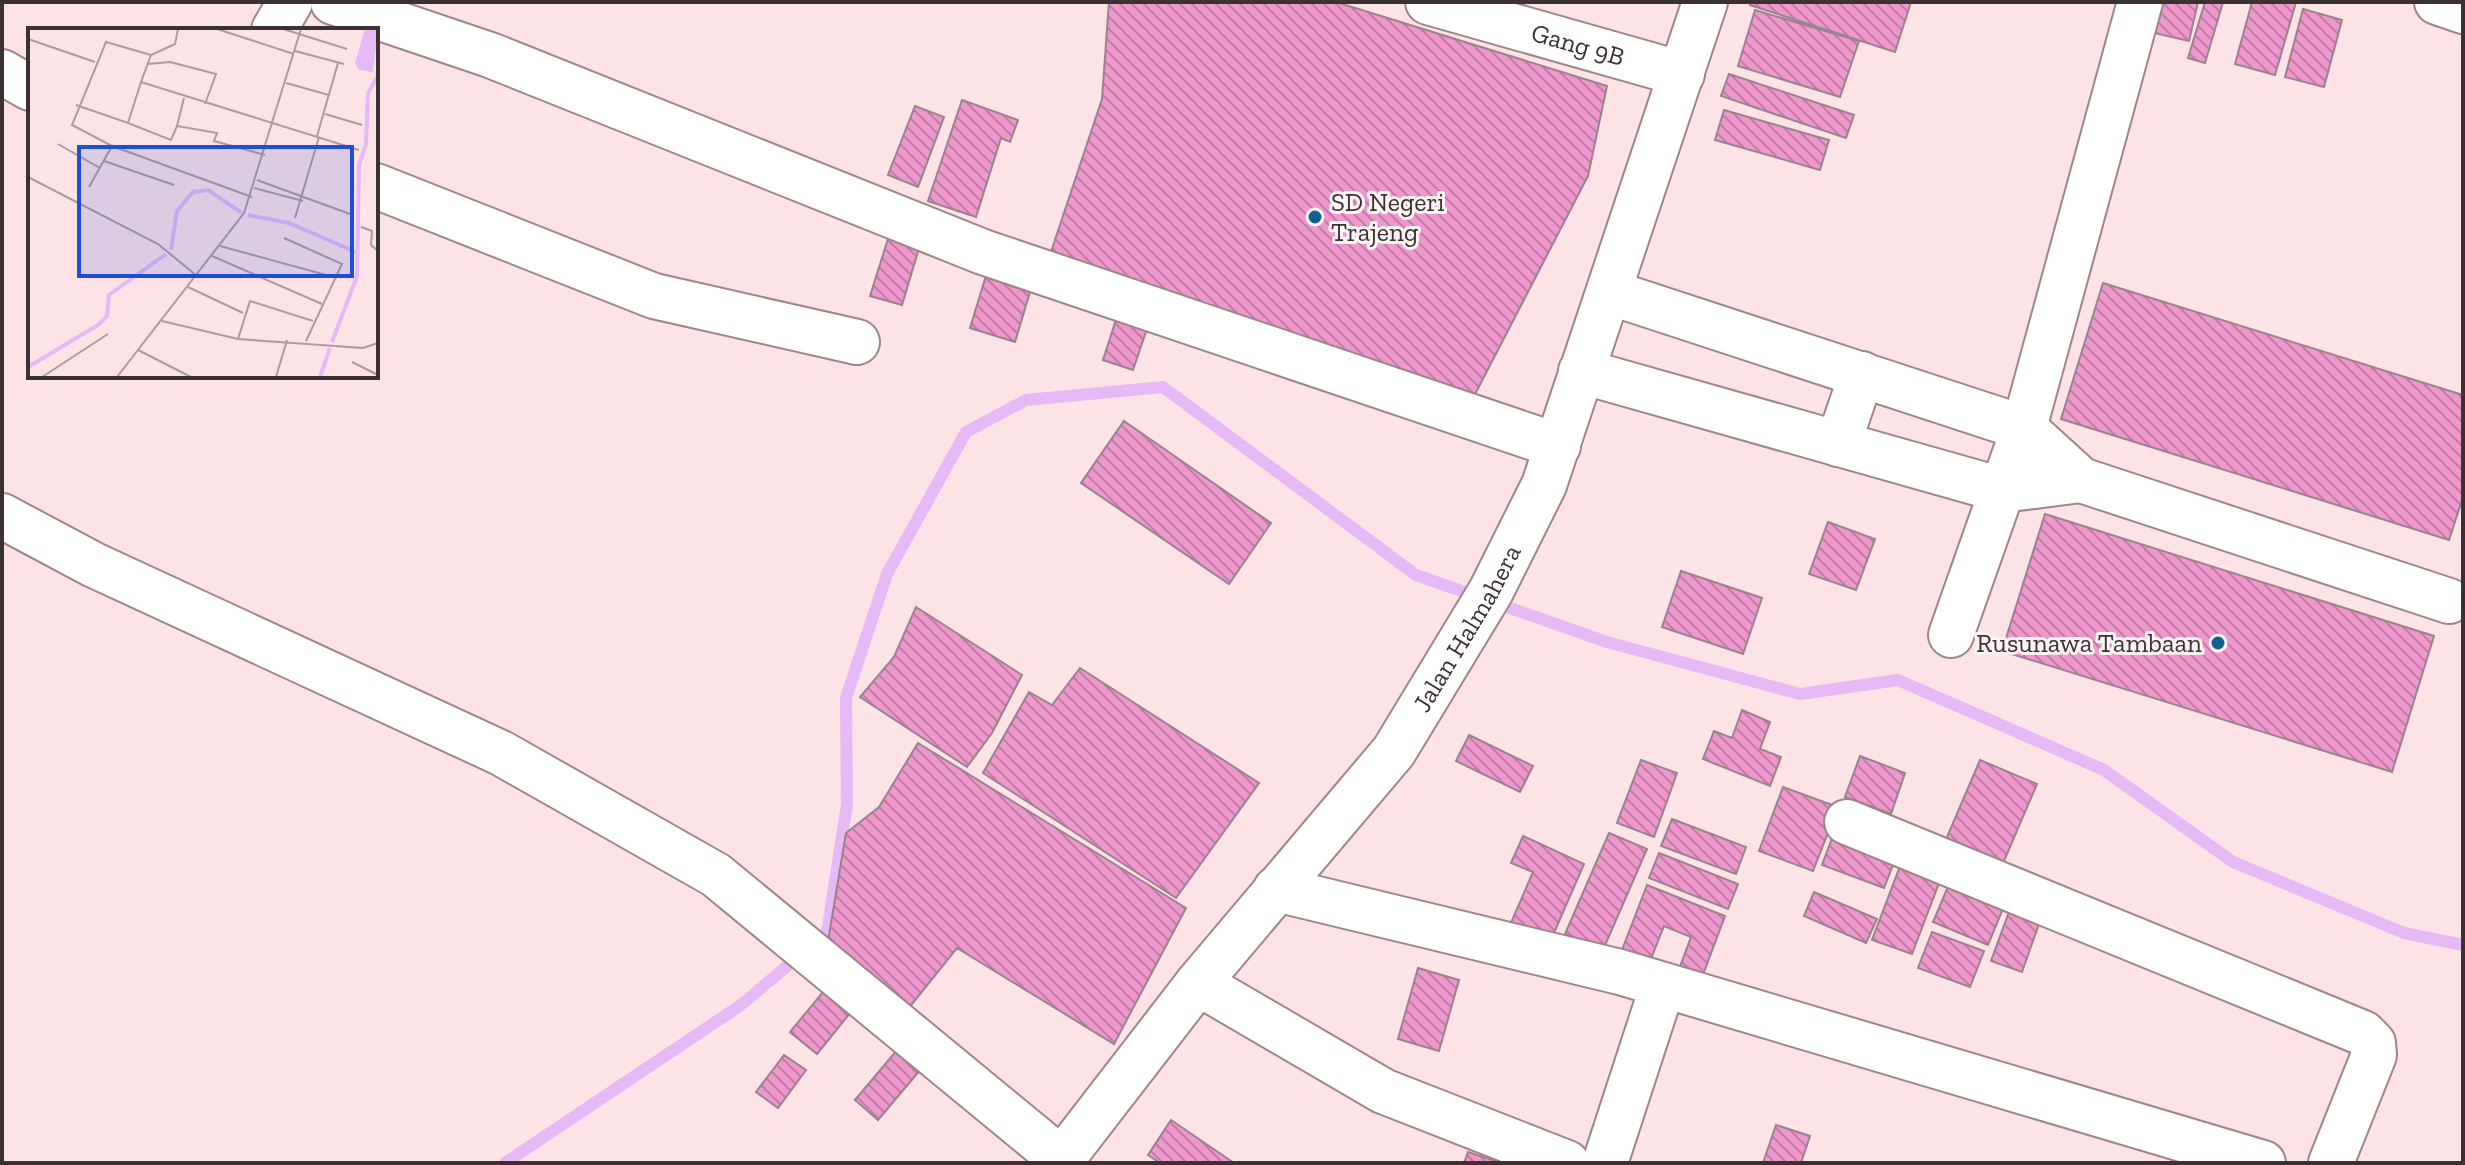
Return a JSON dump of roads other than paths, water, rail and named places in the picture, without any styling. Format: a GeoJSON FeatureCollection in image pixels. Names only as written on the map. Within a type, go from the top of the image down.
{"type":"FeatureCollection","features":[{"type":"Feature","properties":{"kind":"street"},"geometry":{"type":"LineString","coordinates":[[275,28],[290,2]]}},
{"type":"Feature","properties":{"kind":"street"},"geometry":{"type":"LineString","coordinates":[[333,2],[490,55],[983,252],[1558,446]]}},
{"type":"Feature","properties":{"kind":"street","name":"Gang 9B"},"geometry":{"type":"LineString","coordinates":[[1428,2],[1682,74]]}},
{"type":"Feature","properties":{"kind":"street","name":"Jalan Halmahera"},"geometry":{"type":"LineString","coordinates":[[1061,1161],[1198,983],[1394,751],[1491,591],[1544,485],[1705,2]]}},
{"type":"Feature","properties":{"kind":"street"},"geometry":{"type":"LineString","coordinates":[[1951,635],[2024,428],[2140,2]]}},
{"type":"Feature","properties":{"kind":"street"},"geometry":{"type":"LineString","coordinates":[[2437,2],[2463,11]]}},
{"type":"Feature","properties":{"kind":"street"},"geometry":{"type":"LineString","coordinates":[[2,72],[28,87]]}},
{"type":"Feature","properties":{"kind":"street"},"geometry":{"type":"LineString","coordinates":[[378,187],[654,296],[857,342]]}},
{"type":"Feature","properties":{"kind":"street"},"geometry":{"type":"LineString","coordinates":[[1609,292],[2024,428],[2081,480],[2449,601]]}},
{"type":"Feature","properties":{"kind":"street"},"geometry":{"type":"LineString","coordinates":[[1581,371],[2002,490],[2081,480]]}},
{"type":"Feature","properties":{"kind":"street"},"geometry":{"type":"LineString","coordinates":[[1838,444],[1862,374]]}},
{"type":"Feature","properties":{"kind":"street"},"geometry":{"type":"LineString","coordinates":[[2,516],[94,565],[501,753],[716,875],[815,953],[1061,1161]]}},
{"type":"Feature","properties":{"kind":"street"},"geometry":{"type":"LineString","coordinates":[[1847,822],[2363,1033],[2373,1043],[2374,1055],[2331,1163]]}},
{"type":"Feature","properties":{"kind":"street"},"geometry":{"type":"LineString","coordinates":[[1276,889],[1663,985],[2263,1163]]}},
{"type":"Feature","properties":{"kind":"street"},"geometry":{"type":"LineString","coordinates":[[1198,983],[1383,1091],[1567,1163]]}},
{"type":"Feature","properties":{"kind":"street"},"geometry":{"type":"LineString","coordinates":[[1605,1163],[1663,985]]}},
{"type":"Feature","properties":{"kind":"waterway"},"geometry":{"type":"LineString","coordinates":[[814,944],[827,933],[847,804],[846,698],[887,574],[966,432],[1026,400],[1163,387],[1416,575],[1607,642],[1800,694],[1898,680],[2104,770],[2233,862],[2404,933],[2463,945]]}},
{"type":"Feature","properties":{"kind":"waterway"},"geometry":{"type":"LineString","coordinates":[[505,1163],[741,1005],[799,956]]}},
{"type":"Feature","properties":{"kind":"place","name":"SD Negeri Trajeng"},"geometry":{"type":"Point","coordinates":[1315,217]}},
{"type":"Feature","properties":{"kind":"place","name":"Rusunawa Tambaan"},"geometry":{"type":"Point","coordinates":[2218,643]}}]}
